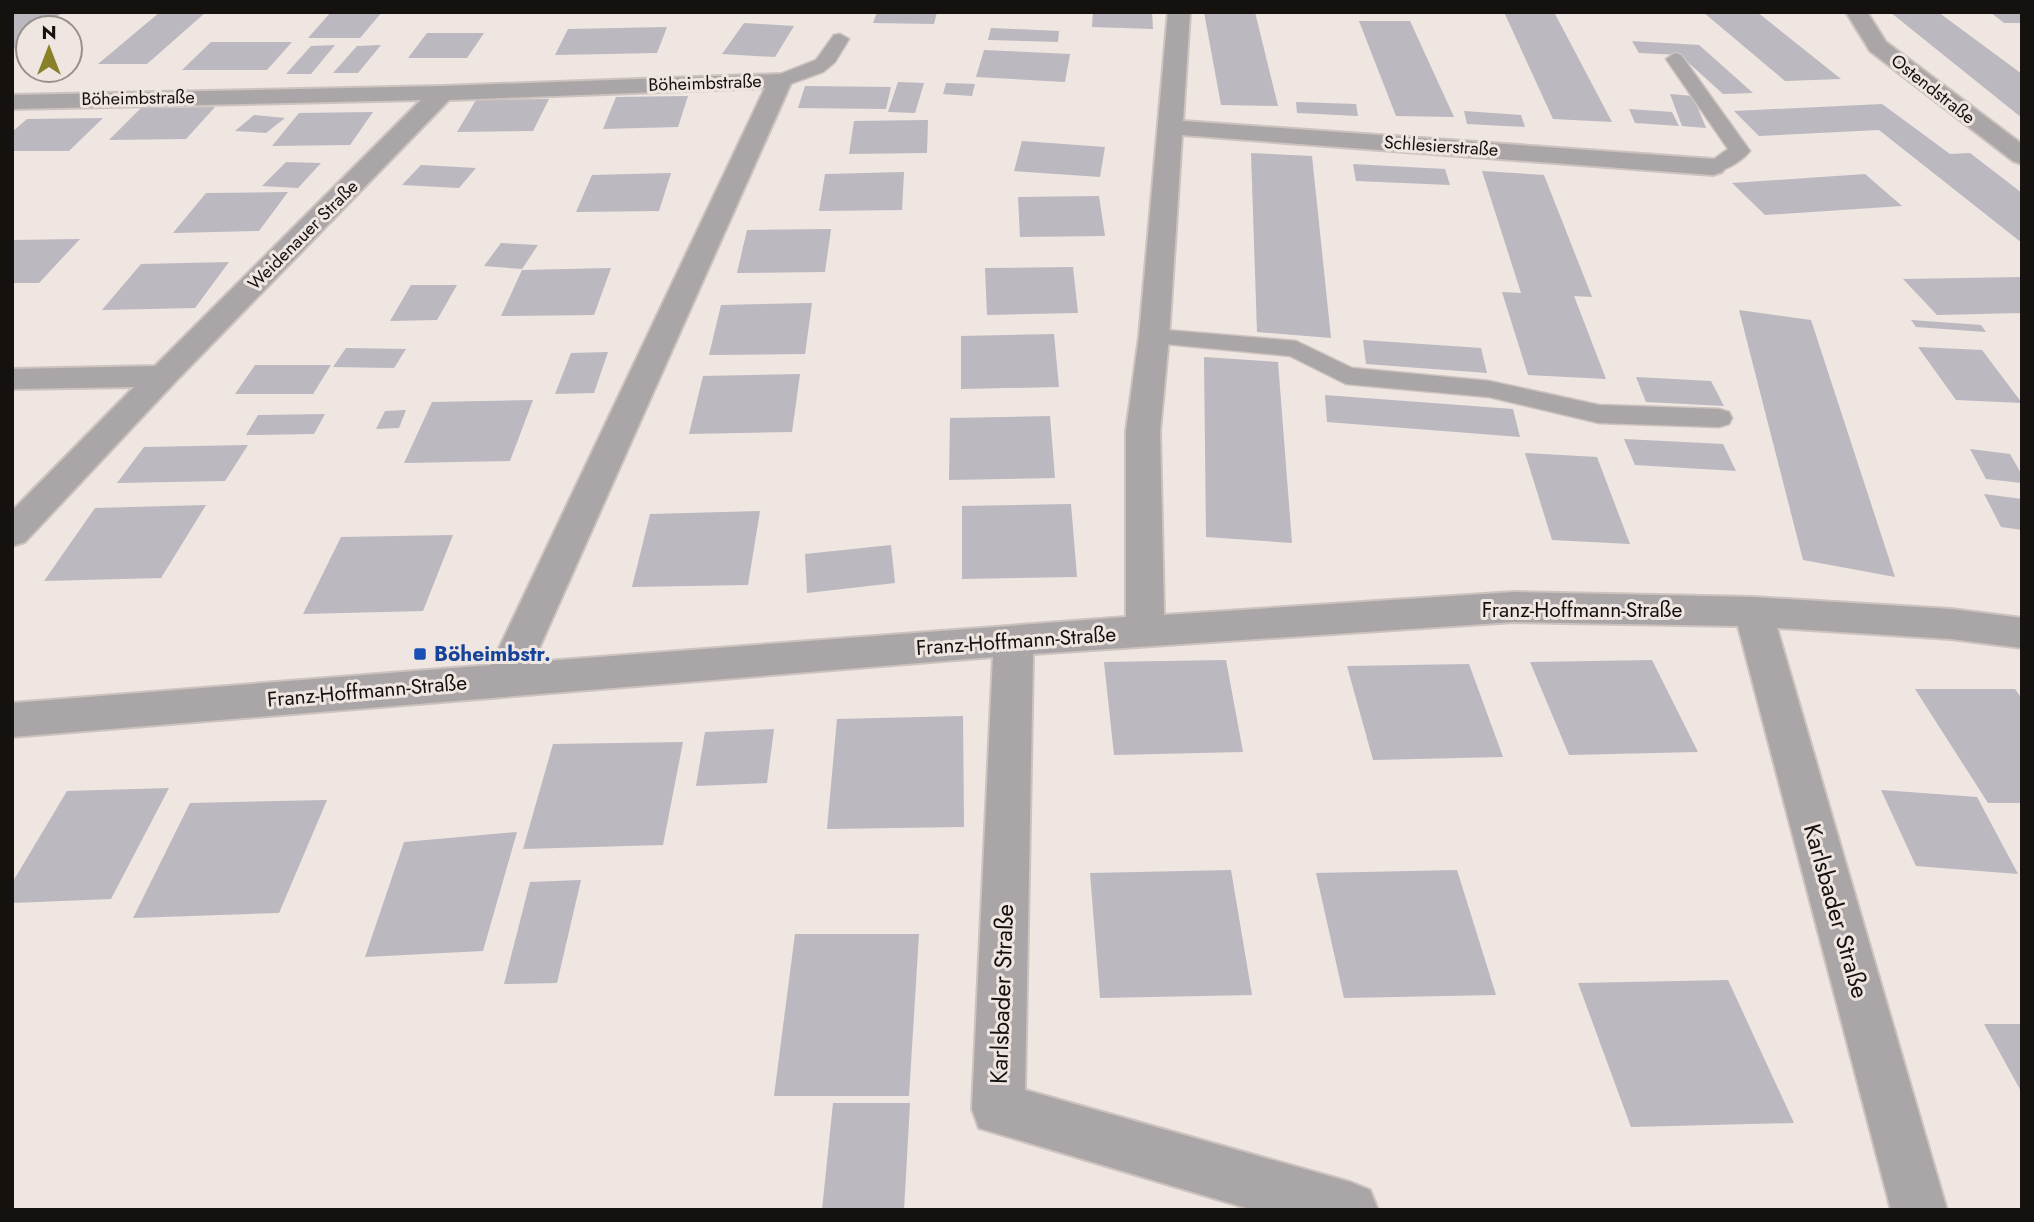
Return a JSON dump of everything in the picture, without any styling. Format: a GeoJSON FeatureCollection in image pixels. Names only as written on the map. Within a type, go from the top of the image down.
{"type":"FeatureCollection","features":[{"type":"Feature","properties":{"kind":"street"},"geometry":{"type":"LineString","coordinates":[[1145,632],[1143,430],[1154,337],[1179,12]]}},
{"type":"Feature","properties":{"kind":"street","name":"Ostendstraße"},"geometry":{"type":"LineString","coordinates":[[1856,12],[1878,46],[2022,156]]}},
{"type":"Feature","properties":{"kind":"street","name":"Böheimbstraße"},"geometry":{"type":"LineString","coordinates":[[12,102],[442,93],[780,80],[505,679]]}},
{"type":"Feature","properties":{"kind":"street","name":"Weidenauer Straße"},"geometry":{"type":"LineString","coordinates":[[12,533],[442,93]]}},
{"type":"Feature","properties":{"kind":"street","name":"Schlesierstraße"},"geometry":{"type":"LineString","coordinates":[[1169,127],[1713,167]]}},
{"type":"Feature","properties":{"kind":"street"},"geometry":{"type":"LineString","coordinates":[[12,379],[163,376]]}},
{"type":"Feature","properties":{"kind":"street","name":"Franz-Hoffmann-Straße"},"geometry":{"type":"LineString","coordinates":[[12,720],[1014,640],[1514,607],[1753,612],[1951,624],[2022,633]]}},
{"type":"Feature","properties":{"kind":"street","name":"Karlsbader Straße"},"geometry":{"type":"LineString","coordinates":[[1753,612],[1919,1210]]}},
{"type":"Feature","properties":{"kind":"street","name":"Karlsbader Straße"},"geometry":{"type":"LineString","coordinates":[[1014,640],[998,1109],[1350,1210]]}},
{"type":"Feature","properties":{"kind":"lane"},"geometry":{"type":"LineString","coordinates":[[780,80],[822,67],[840,39]]}},
{"type":"Feature","properties":{"kind":"lane"},"geometry":{"type":"LineString","coordinates":[[1675,59],[1740,151],[1713,167]]}},
{"type":"Feature","properties":{"kind":"lane"},"geometry":{"type":"LineString","coordinates":[[1154,337],[1296,349],[1346,376],[1489,389],[1600,414],[1719,418]]}},
{"type":"Feature","properties":{"kind":"building"},"geometry":{"type":"Polygon","coordinates":[[[17,12],[63,12],[60,14],[14,14],[17,12]]]}},
{"type":"Feature","properties":{"kind":"building"},"geometry":{"type":"Polygon","coordinates":[[[160,12],[206,12],[147,64],[98,64],[160,12]]]}},
{"type":"Feature","properties":{"kind":"building"},"geometry":{"type":"Polygon","coordinates":[[[331,12],[382,12],[360,38],[308,38],[331,12]]]}},
{"type":"Feature","properties":{"kind":"building"},"geometry":{"type":"Polygon","coordinates":[[[877,12],[937,12],[934,24],[873,23],[877,12]]]}},
{"type":"Feature","properties":{"kind":"building"},"geometry":{"type":"Polygon","coordinates":[[[1093,12],[1152,12],[1153,29],[1092,27],[1093,12]]]}},
{"type":"Feature","properties":{"kind":"building"},"geometry":{"type":"Polygon","coordinates":[[[1204,12],[1255,12],[1278,106],[1221,105],[1204,12]]]}},
{"type":"Feature","properties":{"kind":"building"},"geometry":{"type":"Polygon","coordinates":[[[1504,12],[1554,12],[1612,122],[1553,119],[1504,12]]]}},
{"type":"Feature","properties":{"kind":"building"},"geometry":{"type":"Polygon","coordinates":[[[1703,12],[1757,12],[1841,79],[1785,81],[1703,12]]]}},
{"type":"Feature","properties":{"kind":"building"},"geometry":{"type":"Polygon","coordinates":[[[1890,12],[1938,12],[2022,74],[2022,118],[1890,12]]]}},
{"type":"Feature","properties":{"kind":"building"},"geometry":{"type":"Polygon","coordinates":[[[1990,12],[2022,12],[2022,23],[2004,23],[1990,12]]]}},
{"type":"Feature","properties":{"kind":"building"},"geometry":{"type":"Polygon","coordinates":[[[14,14],[12,50],[12,16],[14,14]]]}},
{"type":"Feature","properties":{"kind":"building"},"geometry":{"type":"Polygon","coordinates":[[[1359,21],[1410,21],[1454,117],[1396,116],[1359,21]]]}},
{"type":"Feature","properties":{"kind":"building"},"geometry":{"type":"Polygon","coordinates":[[[744,23],[794,26],[775,57],[722,54],[744,23]]]}},
{"type":"Feature","properties":{"kind":"building"},"geometry":{"type":"Polygon","coordinates":[[[667,27],[657,53],[555,55],[568,29],[667,27]]]}},
{"type":"Feature","properties":{"kind":"building"},"geometry":{"type":"Polygon","coordinates":[[[991,28],[1059,31],[1058,42],[988,40],[991,28]]]}},
{"type":"Feature","properties":{"kind":"building"},"geometry":{"type":"Polygon","coordinates":[[[427,33],[484,33],[467,58],[408,58],[427,33]]]}},
{"type":"Feature","properties":{"kind":"building"},"geometry":{"type":"Polygon","coordinates":[[[1632,41],[1699,45],[1753,93],[1723,94],[1680,55],[1639,53],[1632,41]]]}},
{"type":"Feature","properties":{"kind":"building"},"geometry":{"type":"Polygon","coordinates":[[[211,42],[292,42],[267,70],[182,70],[211,42]]]}},
{"type":"Feature","properties":{"kind":"building"},"geometry":{"type":"Polygon","coordinates":[[[335,45],[311,74],[286,74],[311,46],[335,45]]]}},
{"type":"Feature","properties":{"kind":"building"},"geometry":{"type":"Polygon","coordinates":[[[381,45],[358,73],[333,73],[357,46],[381,45]]]}},
{"type":"Feature","properties":{"kind":"building"},"geometry":{"type":"Polygon","coordinates":[[[984,50],[1070,54],[1065,82],[976,77],[984,50]]]}},
{"type":"Feature","properties":{"kind":"building"},"geometry":{"type":"Polygon","coordinates":[[[898,82],[924,83],[915,113],[888,112],[898,82]]]}},
{"type":"Feature","properties":{"kind":"building"},"geometry":{"type":"Polygon","coordinates":[[[946,83],[975,84],[972,96],[943,94],[946,83]]]}},
{"type":"Feature","properties":{"kind":"building"},"geometry":{"type":"Polygon","coordinates":[[[805,86],[891,87],[886,109],[798,108],[805,86]]]}},
{"type":"Feature","properties":{"kind":"building"},"geometry":{"type":"Polygon","coordinates":[[[1670,94],[1693,96],[1706,128],[1682,126],[1670,94]]]}},
{"type":"Feature","properties":{"kind":"building"},"geometry":{"type":"Polygon","coordinates":[[[688,96],[678,127],[603,129],[616,97],[688,96]]]}},
{"type":"Feature","properties":{"kind":"building"},"geometry":{"type":"Polygon","coordinates":[[[549,99],[533,131],[457,132],[476,100],[549,99]]]}},
{"type":"Feature","properties":{"kind":"building"},"geometry":{"type":"Polygon","coordinates":[[[1296,102],[1356,104],[1358,116],[1297,113],[1296,102]]]}},
{"type":"Feature","properties":{"kind":"building"},"geometry":{"type":"Polygon","coordinates":[[[1882,104],[1950,154],[1970,153],[2022,193],[2022,243],[1879,130],[1759,136],[1734,111],[1882,104]]]}},
{"type":"Feature","properties":{"kind":"building"},"geometry":{"type":"Polygon","coordinates":[[[215,107],[186,139],[109,140],[141,108],[215,107]]]}},
{"type":"Feature","properties":{"kind":"building"},"geometry":{"type":"Polygon","coordinates":[[[1629,109],[1672,112],[1679,126],[1635,123],[1629,109]]]}},
{"type":"Feature","properties":{"kind":"building"},"geometry":{"type":"Polygon","coordinates":[[[1464,111],[1521,115],[1525,127],[1467,124],[1464,111]]]}},
{"type":"Feature","properties":{"kind":"building"},"geometry":{"type":"Polygon","coordinates":[[[373,112],[350,145],[272,146],[299,113],[373,112]]]}},
{"type":"Feature","properties":{"kind":"building"},"geometry":{"type":"Polygon","coordinates":[[[254,115],[285,118],[266,133],[235,131],[254,115]]]}},
{"type":"Feature","properties":{"kind":"building"},"geometry":{"type":"Polygon","coordinates":[[[103,118],[69,151],[12,151],[12,132],[27,119],[103,118]]]}},
{"type":"Feature","properties":{"kind":"building"},"geometry":{"type":"Polygon","coordinates":[[[928,120],[927,153],[849,154],[854,121],[928,120]]]}},
{"type":"Feature","properties":{"kind":"building"},"geometry":{"type":"Polygon","coordinates":[[[1022,141],[1105,147],[1100,177],[1014,171],[1022,141]]]}},
{"type":"Feature","properties":{"kind":"building"},"geometry":{"type":"Polygon","coordinates":[[[1251,153],[1312,156],[1331,338],[1257,332],[1251,153]]]}},
{"type":"Feature","properties":{"kind":"building"},"geometry":{"type":"Polygon","coordinates":[[[286,162],[321,163],[298,188],[262,186],[286,162]]]}},
{"type":"Feature","properties":{"kind":"building"},"geometry":{"type":"Polygon","coordinates":[[[1353,164],[1445,169],[1450,185],[1356,181],[1353,164]]]}},
{"type":"Feature","properties":{"kind":"building"},"geometry":{"type":"Polygon","coordinates":[[[421,165],[476,168],[459,188],[402,185],[421,165]]]}},
{"type":"Feature","properties":{"kind":"building"},"geometry":{"type":"Polygon","coordinates":[[[1482,171],[1544,175],[1592,297],[1574,296],[1606,379],[1528,375],[1502,292],[1521,293],[1482,171]]]}},
{"type":"Feature","properties":{"kind":"building"},"geometry":{"type":"Polygon","coordinates":[[[904,172],[902,210],[819,211],[825,174],[904,172]]]}},
{"type":"Feature","properties":{"kind":"building"},"geometry":{"type":"Polygon","coordinates":[[[671,173],[659,211],[576,212],[592,175],[671,173]]]}},
{"type":"Feature","properties":{"kind":"building"},"geometry":{"type":"Polygon","coordinates":[[[1865,174],[1902,206],[1765,215],[1732,183],[1865,174]]]}},
{"type":"Feature","properties":{"kind":"building"},"geometry":{"type":"Polygon","coordinates":[[[288,192],[259,231],[173,233],[206,193],[288,192]]]}},
{"type":"Feature","properties":{"kind":"building"},"geometry":{"type":"Polygon","coordinates":[[[1099,196],[1105,236],[1020,237],[1018,197],[1099,196]]]}},
{"type":"Feature","properties":{"kind":"building"},"geometry":{"type":"Polygon","coordinates":[[[831,229],[825,272],[737,273],[747,230],[831,229]]]}},
{"type":"Feature","properties":{"kind":"building"},"geometry":{"type":"Polygon","coordinates":[[[80,239],[39,283],[12,283],[12,240],[80,239]]]}},
{"type":"Feature","properties":{"kind":"building"},"geometry":{"type":"Polygon","coordinates":[[[501,243],[538,245],[522,269],[484,266],[501,243]]]}},
{"type":"Feature","properties":{"kind":"building"},"geometry":{"type":"Polygon","coordinates":[[[229,262],[195,308],[102,310],[141,264],[229,262]]]}},
{"type":"Feature","properties":{"kind":"building"},"geometry":{"type":"Polygon","coordinates":[[[1073,267],[1078,313],[987,315],[985,268],[1073,267]]]}},
{"type":"Feature","properties":{"kind":"building"},"geometry":{"type":"Polygon","coordinates":[[[611,268],[594,315],[501,316],[522,270],[611,268]]]}},
{"type":"Feature","properties":{"kind":"building"},"geometry":{"type":"Polygon","coordinates":[[[2022,277],[2022,313],[1937,315],[1903,279],[2022,277]]]}},
{"type":"Feature","properties":{"kind":"building"},"geometry":{"type":"Polygon","coordinates":[[[411,285],[457,285],[437,320],[390,321],[411,285]]]}},
{"type":"Feature","properties":{"kind":"building"},"geometry":{"type":"Polygon","coordinates":[[[812,303],[805,354],[709,355],[721,305],[812,303]]]}},
{"type":"Feature","properties":{"kind":"building"},"geometry":{"type":"Polygon","coordinates":[[[1739,310],[1811,320],[1895,577],[1803,560],[1739,310]]]}},
{"type":"Feature","properties":{"kind":"building"},"geometry":{"type":"Polygon","coordinates":[[[1911,320],[1981,325],[1986,332],[1916,327],[1911,320]]]}},
{"type":"Feature","properties":{"kind":"building"},"geometry":{"type":"Polygon","coordinates":[[[1054,334],[1059,387],[961,389],[961,336],[1054,334]]]}},
{"type":"Feature","properties":{"kind":"building"},"geometry":{"type":"Polygon","coordinates":[[[1363,340],[1481,348],[1487,373],[1366,364],[1363,340]]]}},
{"type":"Feature","properties":{"kind":"building"},"geometry":{"type":"Polygon","coordinates":[[[1918,347],[1982,350],[2022,403],[1956,400],[1918,347]]]}},
{"type":"Feature","properties":{"kind":"building"},"geometry":{"type":"Polygon","coordinates":[[[346,348],[406,349],[394,368],[333,367],[346,348]]]}},
{"type":"Feature","properties":{"kind":"building"},"geometry":{"type":"Polygon","coordinates":[[[608,352],[594,393],[555,394],[571,353],[608,352]]]}},
{"type":"Feature","properties":{"kind":"building"},"geometry":{"type":"Polygon","coordinates":[[[1204,357],[1278,362],[1292,543],[1206,537],[1204,357]]]}},
{"type":"Feature","properties":{"kind":"building"},"geometry":{"type":"Polygon","coordinates":[[[255,365],[331,365],[313,394],[235,394],[255,365]]]}},
{"type":"Feature","properties":{"kind":"building"},"geometry":{"type":"Polygon","coordinates":[[[800,374],[792,432],[689,434],[703,376],[800,374]]]}},
{"type":"Feature","properties":{"kind":"building"},"geometry":{"type":"Polygon","coordinates":[[[1636,377],[1711,381],[1724,406],[1646,402],[1636,377]]]}},
{"type":"Feature","properties":{"kind":"building"},"geometry":{"type":"Polygon","coordinates":[[[1325,395],[1513,409],[1520,437],[1327,422],[1325,395]]]}},
{"type":"Feature","properties":{"kind":"building"},"geometry":{"type":"Polygon","coordinates":[[[533,400],[510,461],[404,463],[432,402],[533,400]]]}},
{"type":"Feature","properties":{"kind":"building"},"geometry":{"type":"Polygon","coordinates":[[[406,410],[399,428],[376,429],[385,411],[406,410]]]}},
{"type":"Feature","properties":{"kind":"building"},"geometry":{"type":"Polygon","coordinates":[[[325,414],[314,434],[246,435],[258,415],[325,414]]]}},
{"type":"Feature","properties":{"kind":"building"},"geometry":{"type":"Polygon","coordinates":[[[1050,416],[1055,478],[949,480],[950,418],[1050,416]]]}},
{"type":"Feature","properties":{"kind":"building"},"geometry":{"type":"Polygon","coordinates":[[[1624,439],[1723,444],[1736,471],[1635,465],[1624,439]]]}},
{"type":"Feature","properties":{"kind":"building"},"geometry":{"type":"Polygon","coordinates":[[[248,445],[225,481],[117,483],[144,447],[248,445]]]}},
{"type":"Feature","properties":{"kind":"building"},"geometry":{"type":"Polygon","coordinates":[[[1970,449],[2010,454],[2022,475],[2022,483],[1986,479],[1970,449]]]}},
{"type":"Feature","properties":{"kind":"building"},"geometry":{"type":"Polygon","coordinates":[[[1525,453],[1597,457],[1630,544],[1552,540],[1525,453]]]}},
{"type":"Feature","properties":{"kind":"building"},"geometry":{"type":"Polygon","coordinates":[[[1984,494],[2022,499],[2022,530],[2001,527],[1984,494]]]}},
{"type":"Feature","properties":{"kind":"building"},"geometry":{"type":"Polygon","coordinates":[[[1071,504],[1077,577],[962,579],[962,506],[1071,504]]]}},
{"type":"Feature","properties":{"kind":"building"},"geometry":{"type":"Polygon","coordinates":[[[206,505],[161,578],[44,581],[95,508],[206,505]]]}},
{"type":"Feature","properties":{"kind":"building"},"geometry":{"type":"Polygon","coordinates":[[[760,511],[748,585],[632,587],[650,514],[760,511]]]}},
{"type":"Feature","properties":{"kind":"building"},"geometry":{"type":"Polygon","coordinates":[[[453,535],[423,611],[303,614],[341,537],[453,535]]]}},
{"type":"Feature","properties":{"kind":"building"},"geometry":{"type":"Polygon","coordinates":[[[891,545],[895,583],[807,593],[805,554],[891,545]]]}},
{"type":"Feature","properties":{"kind":"building"},"geometry":{"type":"Polygon","coordinates":[[[1226,660],[1243,752],[1114,755],[1104,662],[1226,660]]]}},
{"type":"Feature","properties":{"kind":"building"},"geometry":{"type":"Polygon","coordinates":[[[1652,660],[1698,752],[1569,755],[1530,662],[1652,660]]]}},
{"type":"Feature","properties":{"kind":"building"},"geometry":{"type":"Polygon","coordinates":[[[1469,664],[1503,757],[1373,760],[1347,666],[1469,664]]]}},
{"type":"Feature","properties":{"kind":"building"},"geometry":{"type":"Polygon","coordinates":[[[1915,689],[2015,689],[2022,699],[2022,803],[1988,803],[1915,689]]]}},
{"type":"Feature","properties":{"kind":"building"},"geometry":{"type":"Polygon","coordinates":[[[963,716],[964,827],[827,829],[837,719],[963,716]]]}},
{"type":"Feature","properties":{"kind":"building"},"geometry":{"type":"Polygon","coordinates":[[[774,729],[767,783],[696,786],[705,732],[774,729]]]}},
{"type":"Feature","properties":{"kind":"building"},"geometry":{"type":"Polygon","coordinates":[[[683,742],[663,845],[523,849],[553,744],[683,742]]]}},
{"type":"Feature","properties":{"kind":"building"},"geometry":{"type":"Polygon","coordinates":[[[169,788],[111,899],[12,903],[12,883],[67,791],[169,788]]]}},
{"type":"Feature","properties":{"kind":"building"},"geometry":{"type":"Polygon","coordinates":[[[1881,790],[1977,797],[2018,874],[1916,866],[1881,790]]]}},
{"type":"Feature","properties":{"kind":"building"},"geometry":{"type":"Polygon","coordinates":[[[327,800],[279,913],[133,918],[190,803],[327,800]]]}},
{"type":"Feature","properties":{"kind":"building"},"geometry":{"type":"Polygon","coordinates":[[[517,832],[483,951],[365,957],[404,842],[517,832]]]}},
{"type":"Feature","properties":{"kind":"building"},"geometry":{"type":"Polygon","coordinates":[[[1231,870],[1252,995],[1100,998],[1090,873],[1231,870]]]}},
{"type":"Feature","properties":{"kind":"building"},"geometry":{"type":"Polygon","coordinates":[[[1457,870],[1496,995],[1344,998],[1316,873],[1457,870]]]}},
{"type":"Feature","properties":{"kind":"building"},"geometry":{"type":"Polygon","coordinates":[[[581,880],[557,983],[504,984],[530,882],[581,880]]]}},
{"type":"Feature","properties":{"kind":"building"},"geometry":{"type":"Polygon","coordinates":[[[795,934],[919,934],[909,1096],[774,1096],[795,934]]]}},
{"type":"Feature","properties":{"kind":"building"},"geometry":{"type":"Polygon","coordinates":[[[1728,980],[1794,1123],[1631,1127],[1578,983],[1728,980]]]}},
{"type":"Feature","properties":{"kind":"building"},"geometry":{"type":"Polygon","coordinates":[[[1984,1024],[2022,1024],[2022,1093],[1984,1024]]]}},
{"type":"Feature","properties":{"kind":"building"},"geometry":{"type":"Polygon","coordinates":[[[833,1103],[910,1103],[904,1210],[822,1210],[833,1103]]]}},
{"type":"Feature","properties":{"kind":"place","name":"Böheimbstr."},"geometry":{"type":"Point","coordinates":[420,654]}}]}
